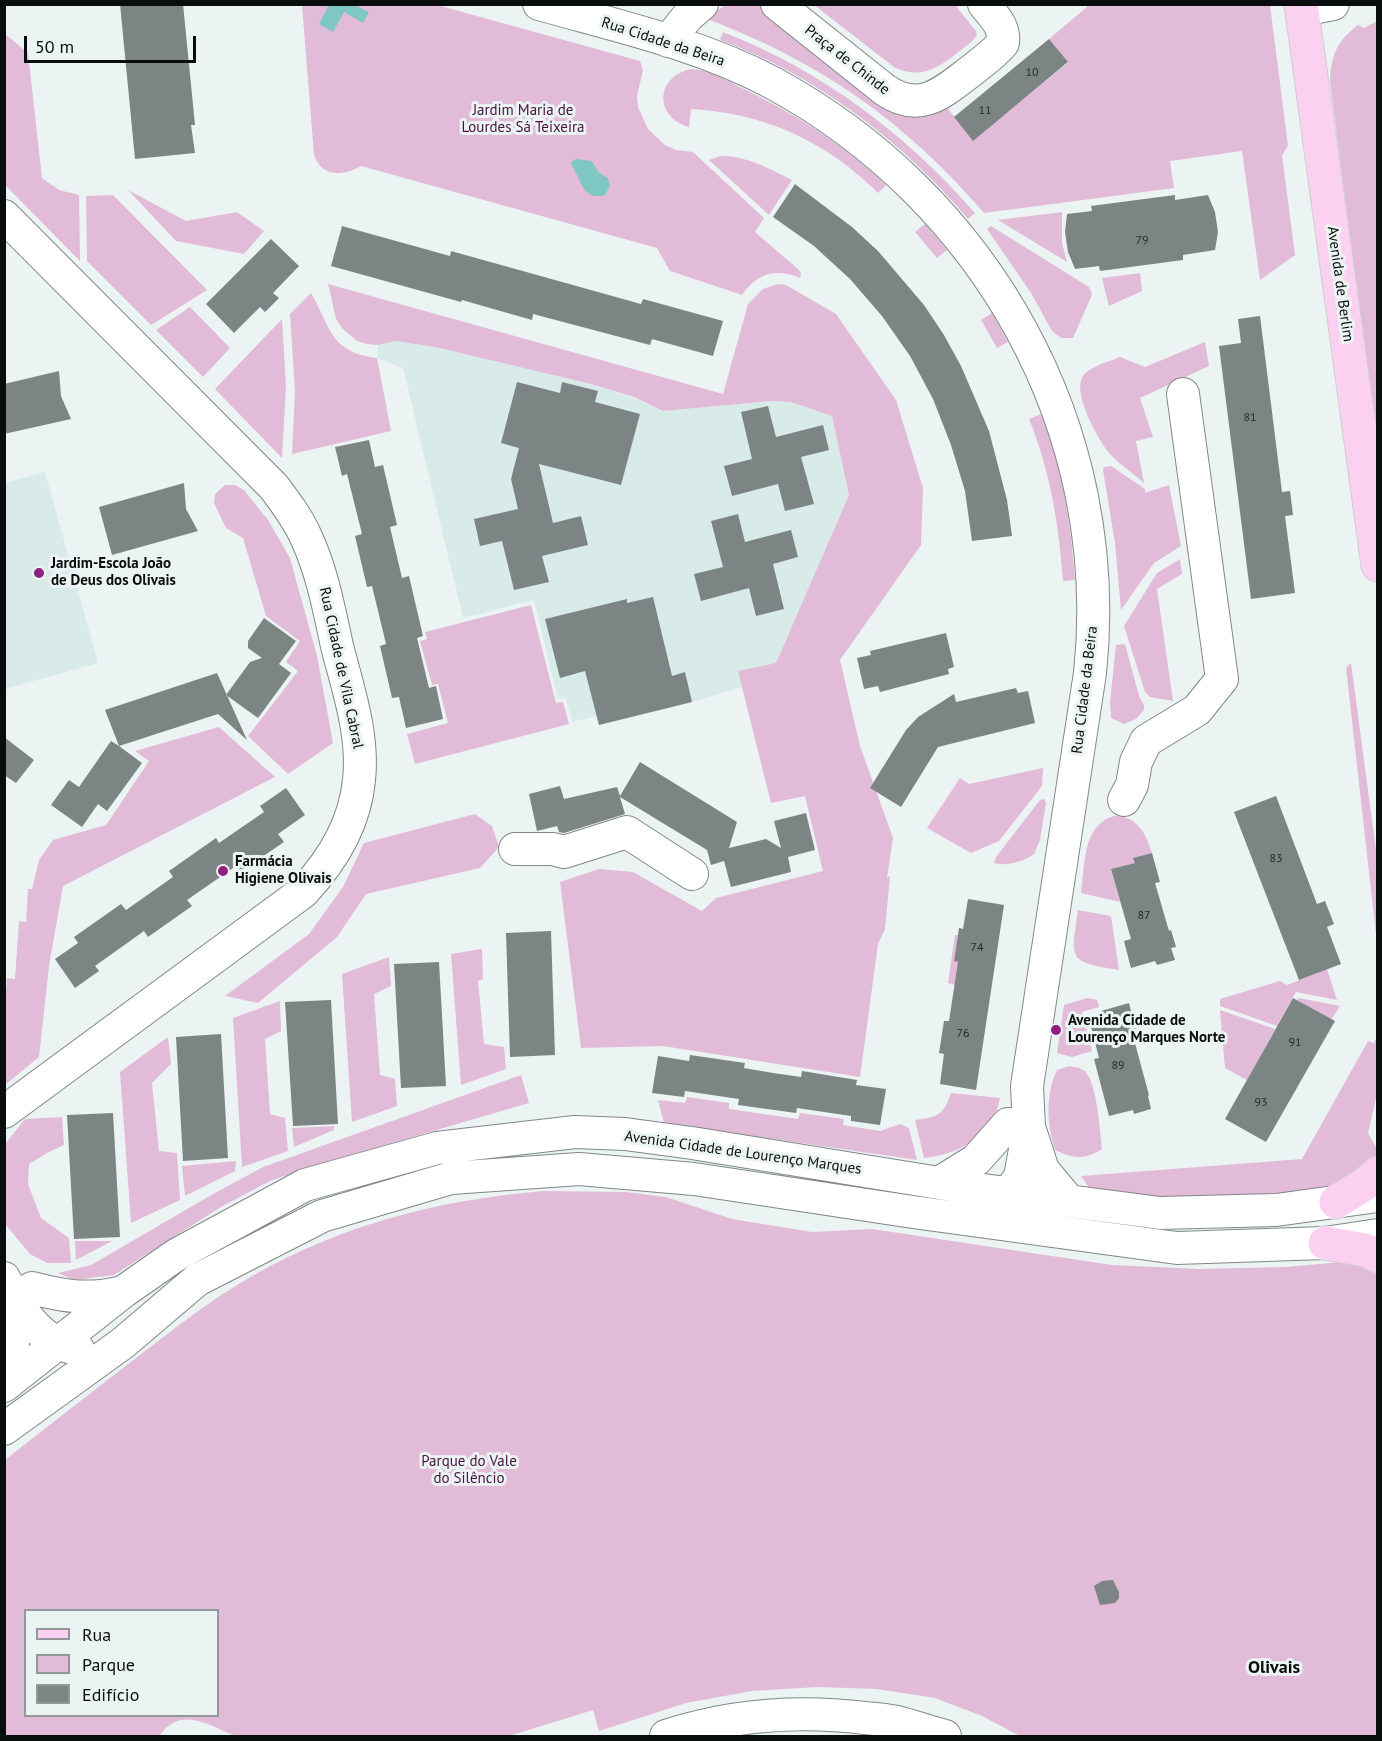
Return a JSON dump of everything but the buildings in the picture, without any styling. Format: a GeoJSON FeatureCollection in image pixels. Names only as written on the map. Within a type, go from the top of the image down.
{"type":"FeatureCollection","features":[{"type":"Feature","properties":{"kind":"main road","name":"Avenida de Berlim"},"geometry":{"type":"LineString","coordinates":[[1312,6],[1377,565]]}},
{"type":"Feature","properties":{"kind":"main road"},"geometry":{"type":"LineString","coordinates":[[1336,1202],[1365,1184],[1377,1173]]}},
{"type":"Feature","properties":{"kind":"main road"},"geometry":{"type":"LineString","coordinates":[[1325,1243],[1365,1250],[1377,1256]]}},
{"type":"Feature","properties":{"kind":"street","name":"Rua Cidade da Beira"},"geometry":{"type":"LineString","coordinates":[[539,4],[668,41],[730,63],[808,103],[871,149],[913,185],[944,218],[971,252],[1008,305],[1029,343],[1063,421],[1082,493],[1090,546],[1093,630],[1090,673],[1027,1086],[1018,1126],[1001,1174],[1021,1226]]}},
{"type":"Feature","properties":{"kind":"street"},"geometry":{"type":"LineString","coordinates":[[668,41],[688,16],[702,4]]}},
{"type":"Feature","properties":{"kind":"street","name":"Praça de Chinde"},"geometry":{"type":"LineString","coordinates":[[777,4],[885,90],[897,98],[915,101],[941,95],[1003,43],[1000,23],[984,4]]}},
{"type":"Feature","properties":{"kind":"street","name":"Rua Cidade de Vila Cabral"},"geometry":{"type":"LineString","coordinates":[[4,216],[267,480],[296,518],[306,535],[319,570],[354,717],[360,759],[356,801],[345,832],[331,860],[303,892],[4,1112]]}},
{"type":"Feature","properties":{"kind":"street"},"geometry":{"type":"LineString","coordinates":[[1124,800],[1132,785],[1136,762],[1146,741],[1197,710],[1222,679],[1183,394]]}},
{"type":"Feature","properties":{"kind":"street"},"geometry":{"type":"LineString","coordinates":[[515,849],[553,849],[564,852],[627,832],[692,874]]}},
{"type":"Feature","properties":{"kind":"street"},"geometry":{"type":"LineString","coordinates":[[939,1183],[976,1160],[1018,1126],[1043,1170],[1069,1202]]}},
{"type":"Feature","properties":{"kind":"street","name":"Avenida Cidade de Lourenço Marques"},"geometry":{"type":"LineString","coordinates":[[4,1385],[61,1343],[123,1292],[176,1255],[305,1185],[437,1148],[575,1132],[625,1134],[1008,1194],[1160,1213],[1276,1210],[1377,1196]]}},
{"type":"Feature","properties":{"kind":"street"},"geometry":{"type":"LineString","coordinates":[[4,1430],[123,1343],[197,1281],[322,1216],[451,1178],[579,1169],[694,1179],[1176,1248],[1325,1243],[1377,1235]]}},
{"type":"Feature","properties":{"kind":"street"},"geometry":{"type":"LineString","coordinates":[[971,1220],[993,1208],[1008,1194]]}},
{"type":"Feature","properties":{"kind":"street"},"geometry":{"type":"LineString","coordinates":[[4,1267],[17,1288],[55,1319],[60,1330],[60,1373],[56,1390]]}},
{"type":"Feature","properties":{"kind":"street"},"geometry":{"type":"LineString","coordinates":[[17,1288],[85,1298],[98,1298],[123,1292]]}},
{"type":"Feature","properties":{"kind":"street"},"geometry":{"type":"LineString","coordinates":[[4,1385],[13,1344],[17,1288]]}},
{"type":"Feature","properties":{"kind":"street"},"geometry":{"type":"LineString","coordinates":[[61,1343],[74,1348],[100,1349],[123,1343]]}},
{"type":"Feature","properties":{"kind":"street"},"geometry":{"type":"LineString","coordinates":[[666,1737],[693,1728],[736,1719],[782,1726],[834,1714],[895,1722],[945,1737]]}},
{"type":"Feature","properties":{"kind":"shaded area"},"geometry":{"type":"Polygon","coordinates":[[[395,341],[435,347],[591,384],[634,398],[663,411],[771,401],[791,402],[832,416],[849,495],[776,663],[738,671],[742,687],[692,702],[599,725],[596,716],[572,722],[566,698],[558,699],[534,600],[463,618],[403,368],[377,358],[378,345],[395,341]]]}},
{"type":"Feature","properties":{"kind":"shaded area","name":"Jardim-Escola João de Deus dos Olivais"},"geometry":{"type":"Polygon","coordinates":[[[45,472],[98,663],[5,689],[5,483],[45,472]]]}},
{"type":"Feature","properties":{"kind":"green space","name":"Jardim Maria de Lourdes Sá Teixeira"},"geometry":{"type":"Polygon","coordinates":[[[302,5],[437,5],[640,61],[643,70],[637,96],[638,107],[648,129],[665,145],[676,150],[693,152],[764,218],[755,232],[799,270],[800,278],[783,273],[761,277],[742,295],[670,271],[657,248],[361,166],[340,173],[322,168],[314,155],[302,5]]]}},
{"type":"Feature","properties":{"kind":"green space"},"geometry":{"type":"Polygon","coordinates":[[[726,5],[760,5],[879,98],[944,104],[973,140],[1068,63],[1049,39],[1087,7],[1086,5],[1270,5],[1288,146],[1282,155],[1295,255],[1260,280],[1242,151],[1170,161],[1174,188],[984,213],[923,149],[858,97],[786,54],[705,18],[726,5]]]}},
{"type":"Feature","properties":{"kind":"green space"},"geometry":{"type":"Polygon","coordinates":[[[814,5],[955,5],[977,35],[949,60],[934,68],[919,72],[903,71],[894,67],[814,5]]]}},
{"type":"Feature","properties":{"kind":"green space"},"geometry":{"type":"Polygon","coordinates":[[[1377,21],[1377,450],[1330,81],[1334,56],[1340,43],[1358,25],[1364,28],[1377,21]]]}},
{"type":"Feature","properties":{"kind":"green space"},"geometry":{"type":"Polygon","coordinates":[[[723,32],[794,65],[860,107],[920,156],[975,213],[968,219],[915,163],[855,113],[790,72],[720,40],[723,32]]]}},
{"type":"Feature","properties":{"kind":"green space"},"geometry":{"type":"Polygon","coordinates":[[[4,33],[28,53],[42,178],[59,190],[79,195],[80,261],[5,185],[4,33]]]}},
{"type":"Feature","properties":{"kind":"green space"},"geometry":{"type":"Polygon","coordinates":[[[691,69],[704,71],[724,79],[799,119],[836,143],[886,185],[878,193],[837,158],[815,145],[792,133],[744,116],[691,109],[689,127],[678,122],[669,115],[665,106],[663,97],[665,88],[679,73],[691,69]]]}},
{"type":"Feature","properties":{"kind":"green space"},"geometry":{"type":"Polygon","coordinates":[[[720,156],[748,160],[792,180],[769,215],[709,160],[720,156]]]}},
{"type":"Feature","properties":{"kind":"green space"},"geometry":{"type":"Polygon","coordinates":[[[128,190],[186,221],[237,212],[264,231],[244,254],[176,241],[128,190]]]}},
{"type":"Feature","properties":{"kind":"green space"},"geometry":{"type":"Polygon","coordinates":[[[113,195],[207,290],[151,325],[87,261],[86,196],[113,195]]]}},
{"type":"Feature","properties":{"kind":"green space"},"geometry":{"type":"Polygon","coordinates":[[[1062,212],[1062,243],[1067,262],[998,220],[1062,212]]]}},
{"type":"Feature","properties":{"kind":"green space"},"geometry":{"type":"Polygon","coordinates":[[[925,224],[947,250],[937,258],[915,232],[925,224]]]}},
{"type":"Feature","properties":{"kind":"green space"},"geometry":{"type":"Polygon","coordinates":[[[991,226],[1089,287],[1092,294],[1073,338],[1061,338],[1052,331],[1031,293],[987,229],[991,226]]]}},
{"type":"Feature","properties":{"kind":"green space"},"geometry":{"type":"Polygon","coordinates":[[[1140,273],[1142,291],[1109,306],[1102,278],[1140,273]]]}},
{"type":"Feature","properties":{"kind":"green space"},"geometry":{"type":"Polygon","coordinates":[[[328,284],[723,394],[748,304],[763,289],[778,284],[786,285],[836,314],[896,400],[923,488],[921,545],[840,660],[860,746],[893,838],[887,878],[890,876],[885,929],[878,944],[860,1077],[663,1046],[581,1048],[560,882],[599,869],[633,872],[702,911],[716,898],[823,871],[805,796],[771,803],[738,671],[776,663],[849,495],[832,416],[791,402],[771,401],[663,411],[634,397],[591,384],[435,347],[395,341],[378,345],[367,344],[357,341],[342,328],[336,319],[328,284]]]}},
{"type":"Feature","properties":{"kind":"green space"},"geometry":{"type":"Polygon","coordinates":[[[311,293],[328,327],[340,344],[361,355],[377,358],[391,431],[292,454],[295,391],[290,314],[311,293]]]}},
{"type":"Feature","properties":{"kind":"green space"},"geometry":{"type":"Polygon","coordinates":[[[190,307],[230,348],[203,377],[156,330],[190,307]]]}},
{"type":"Feature","properties":{"kind":"green space"},"geometry":{"type":"Polygon","coordinates":[[[992,313],[1008,342],[997,348],[981,320],[992,313]]]}},
{"type":"Feature","properties":{"kind":"green space"},"geometry":{"type":"Polygon","coordinates":[[[282,319],[286,386],[282,458],[215,389],[282,319]]]}},
{"type":"Feature","properties":{"kind":"green space"},"geometry":{"type":"Polygon","coordinates":[[[1205,342],[1209,366],[1140,398],[1153,437],[1136,441],[1144,483],[1114,458],[1097,434],[1083,402],[1080,383],[1083,376],[1095,367],[1120,357],[1145,367],[1205,342]]]}},
{"type":"Feature","properties":{"kind":"green space"},"geometry":{"type":"Polygon","coordinates":[[[1041,414],[1060,475],[1071,537],[1075,580],[1063,581],[1059,539],[1048,478],[1029,419],[1041,414]]]}},
{"type":"Feature","properties":{"kind":"green space"},"geometry":{"type":"Polygon","coordinates":[[[1111,466],[1145,489],[1145,493],[1169,485],[1181,546],[1154,563],[1121,610],[1115,543],[1103,470],[1104,467],[1111,466]]]}},
{"type":"Feature","properties":{"kind":"green space"},"geometry":{"type":"Polygon","coordinates":[[[225,485],[235,485],[244,490],[268,520],[290,558],[317,656],[333,743],[288,774],[248,736],[298,671],[286,662],[300,641],[266,616],[243,538],[226,528],[214,503],[215,494],[225,485]]]}},
{"type":"Feature","properties":{"kind":"green space"},"geometry":{"type":"Polygon","coordinates":[[[1180,559],[1182,574],[1157,589],[1173,701],[1150,697],[1145,692],[1124,626],[1157,573],[1180,559]]]}},
{"type":"Feature","properties":{"kind":"green space"},"geometry":{"type":"Polygon","coordinates":[[[531,605],[556,703],[563,702],[569,724],[415,764],[407,734],[448,723],[438,684],[432,685],[420,641],[427,639],[425,632],[531,605]]]}},
{"type":"Feature","properties":{"kind":"green space"},"geometry":{"type":"Polygon","coordinates":[[[1125,644],[1144,710],[1136,719],[1124,724],[1111,718],[1110,702],[1116,645],[1125,644]]]}},
{"type":"Feature","properties":{"kind":"green space"},"geometry":{"type":"Polygon","coordinates":[[[1351,663],[1377,858],[1377,943],[1346,668],[1351,663]]]}},
{"type":"Feature","properties":{"kind":"green space"},"geometry":{"type":"Polygon","coordinates":[[[219,727],[275,777],[63,886],[49,966],[39,1057],[5,1085],[4,1018],[7,978],[15,979],[19,921],[26,922],[28,889],[32,889],[39,860],[53,840],[106,825],[149,761],[135,751],[219,727]]]}},
{"type":"Feature","properties":{"kind":"green space"},"geometry":{"type":"Polygon","coordinates":[[[1043,768],[1042,786],[999,841],[971,853],[927,828],[960,778],[969,784],[1043,768]]]}},
{"type":"Feature","properties":{"kind":"green space"},"geometry":{"type":"Polygon","coordinates":[[[1044,799],[1046,803],[1040,840],[1034,854],[1015,863],[994,863],[996,857],[1040,800],[1044,799]]]}},
{"type":"Feature","properties":{"kind":"green space"},"geometry":{"type":"Polygon","coordinates":[[[475,814],[492,826],[499,847],[480,868],[366,894],[337,937],[258,1003],[225,996],[309,934],[343,887],[364,843],[475,814]]]}},
{"type":"Feature","properties":{"kind":"green space"},"geometry":{"type":"Polygon","coordinates":[[[1114,816],[1129,819],[1140,827],[1152,853],[1134,858],[1135,863],[1111,869],[1120,902],[1081,893],[1085,859],[1091,837],[1096,828],[1114,816]]]}},
{"type":"Feature","properties":{"kind":"green space"},"geometry":{"type":"Polygon","coordinates":[[[1078,910],[1111,916],[1119,970],[1090,964],[1081,961],[1076,956],[1074,939],[1078,910]]]}},
{"type":"Feature","properties":{"kind":"green space"},"geometry":{"type":"Polygon","coordinates":[[[955,935],[958,935],[954,960],[959,962],[955,985],[948,983],[955,935]]]}},
{"type":"Feature","properties":{"kind":"green space"},"geometry":{"type":"Polygon","coordinates":[[[482,949],[483,979],[478,981],[484,1044],[504,1047],[506,1069],[461,1085],[451,954],[482,949]]]}},
{"type":"Feature","properties":{"kind":"green space"},"geometry":{"type":"Polygon","coordinates":[[[389,957],[391,986],[374,994],[380,1075],[395,1079],[397,1106],[352,1122],[342,974],[389,957]]]}},
{"type":"Feature","properties":{"kind":"green space"},"geometry":{"type":"Polygon","coordinates":[[[1327,969],[1337,1000],[1296,992],[1277,1026],[1220,1006],[1220,999],[1280,981],[1287,985],[1327,969]]]}},
{"type":"Feature","properties":{"kind":"green space"},"geometry":{"type":"Polygon","coordinates":[[[1087,998],[1097,1000],[1099,1007],[1082,1012],[1092,1051],[1072,1057],[1057,1053],[1064,1005],[1087,998]]]}},
{"type":"Feature","properties":{"kind":"green space"},"geometry":{"type":"Polygon","coordinates":[[[1299,998],[1340,1006],[1331,1020],[1297,1000],[1299,998]]]}},
{"type":"Feature","properties":{"kind":"green space"},"geometry":{"type":"Polygon","coordinates":[[[280,1001],[281,1031],[265,1039],[270,1114],[285,1118],[288,1151],[242,1167],[233,1018],[280,1001]]]}},
{"type":"Feature","properties":{"kind":"green space"},"geometry":{"type":"Polygon","coordinates":[[[1220,1010],[1275,1029],[1247,1080],[1225,1068],[1220,1010]]]}},
{"type":"Feature","properties":{"kind":"green space"},"geometry":{"type":"Polygon","coordinates":[[[1377,1036],[1377,1094],[1368,1133],[1377,1149],[1377,1158],[1322,1194],[1199,1200],[1092,1192],[1081,1176],[1302,1159],[1368,1041],[1374,1043],[1377,1036]]]}},
{"type":"Feature","properties":{"kind":"green space"},"geometry":{"type":"Polygon","coordinates":[[[168,1037],[171,1064],[152,1083],[159,1151],[177,1153],[180,1200],[131,1223],[120,1072],[168,1037]]]}},
{"type":"Feature","properties":{"kind":"green space"},"geometry":{"type":"Polygon","coordinates":[[[1069,1066],[1081,1069],[1088,1075],[1097,1106],[1102,1149],[1084,1157],[1073,1157],[1055,1150],[1050,1130],[1050,1089],[1057,1070],[1069,1066]]]}},
{"type":"Feature","properties":{"kind":"green space"},"geometry":{"type":"Polygon","coordinates":[[[521,1075],[529,1103],[320,1164],[270,1181],[221,1207],[114,1275],[74,1280],[58,1273],[91,1265],[263,1167],[521,1075]]]}},
{"type":"Feature","properties":{"kind":"green space"},"geometry":{"type":"Polygon","coordinates":[[[951,1093],[1000,1098],[991,1123],[973,1141],[950,1153],[924,1158],[915,1120],[939,1114],[951,1093]]]}},
{"type":"Feature","properties":{"kind":"green space"},"geometry":{"type":"Polygon","coordinates":[[[687,1097],[729,1103],[729,1109],[798,1119],[800,1113],[844,1119],[843,1125],[880,1131],[900,1124],[909,1128],[917,1160],[664,1123],[658,1100],[685,1103],[687,1097]]]}},
{"type":"Feature","properties":{"kind":"green space"},"geometry":{"type":"Polygon","coordinates":[[[62,1117],[64,1145],[29,1164],[28,1184],[41,1218],[69,1238],[71,1263],[47,1263],[30,1254],[5,1224],[5,1144],[25,1119],[62,1117]]]}},
{"type":"Feature","properties":{"kind":"green space"},"geometry":{"type":"Polygon","coordinates":[[[334,1126],[334,1130],[294,1147],[292,1128],[334,1126]]]}},
{"type":"Feature","properties":{"kind":"green space"},"geometry":{"type":"Polygon","coordinates":[[[236,1161],[235,1171],[185,1196],[182,1166],[236,1161]]]}},
{"type":"Feature","properties":{"kind":"green space","name":"Parque do Vale do Silêncio"},"geometry":{"type":"Polygon","coordinates":[[[544,1191],[626,1192],[666,1197],[732,1219],[812,1232],[872,1229],[1112,1265],[1199,1269],[1285,1267],[1342,1262],[1355,1264],[1377,1275],[1377,1736],[1020,1736],[982,1716],[935,1698],[877,1689],[818,1687],[752,1691],[686,1703],[599,1731],[593,1710],[509,1736],[236,1736],[205,1723],[186,1719],[176,1721],[159,1736],[5,1736],[5,1460],[189,1318],[222,1294],[270,1266],[307,1248],[383,1220],[462,1202],[544,1191]]]}},
{"type":"Feature","properties":{"kind":"green space"},"geometry":{"type":"Polygon","coordinates":[[[75,1241],[112,1241],[76,1260],[75,1241]]]}},
{"type":"Feature","properties":{"kind":"water"},"geometry":{"type":"Polygon","coordinates":[[[329,5],[355,5],[369,12],[363,23],[344,12],[333,32],[319,24],[329,5]]]}},
{"type":"Feature","properties":{"kind":"water"},"geometry":{"type":"Polygon","coordinates":[[[576,159],[592,161],[598,172],[608,178],[610,186],[605,195],[591,195],[586,191],[570,163],[576,159]]]}},
{"type":"Feature","properties":{"kind":"place","name":"Jardim-Escola João de Deus dos Olivais"},"geometry":{"type":"Point","coordinates":[39,573]}},
{"type":"Feature","properties":{"kind":"place","name":"Farmácia Higiene Olivais"},"geometry":{"type":"Point","coordinates":[223,871]}},
{"type":"Feature","properties":{"kind":"place","name":"Avenida Cidade de Lourenço Marques Norte"},"geometry":{"type":"Point","coordinates":[1056,1030]}},
{"type":"Feature","properties":{"kind":"district","name":"Olivais"},"geometry":{"type":"Point","coordinates":[1274,1668]}}]}
